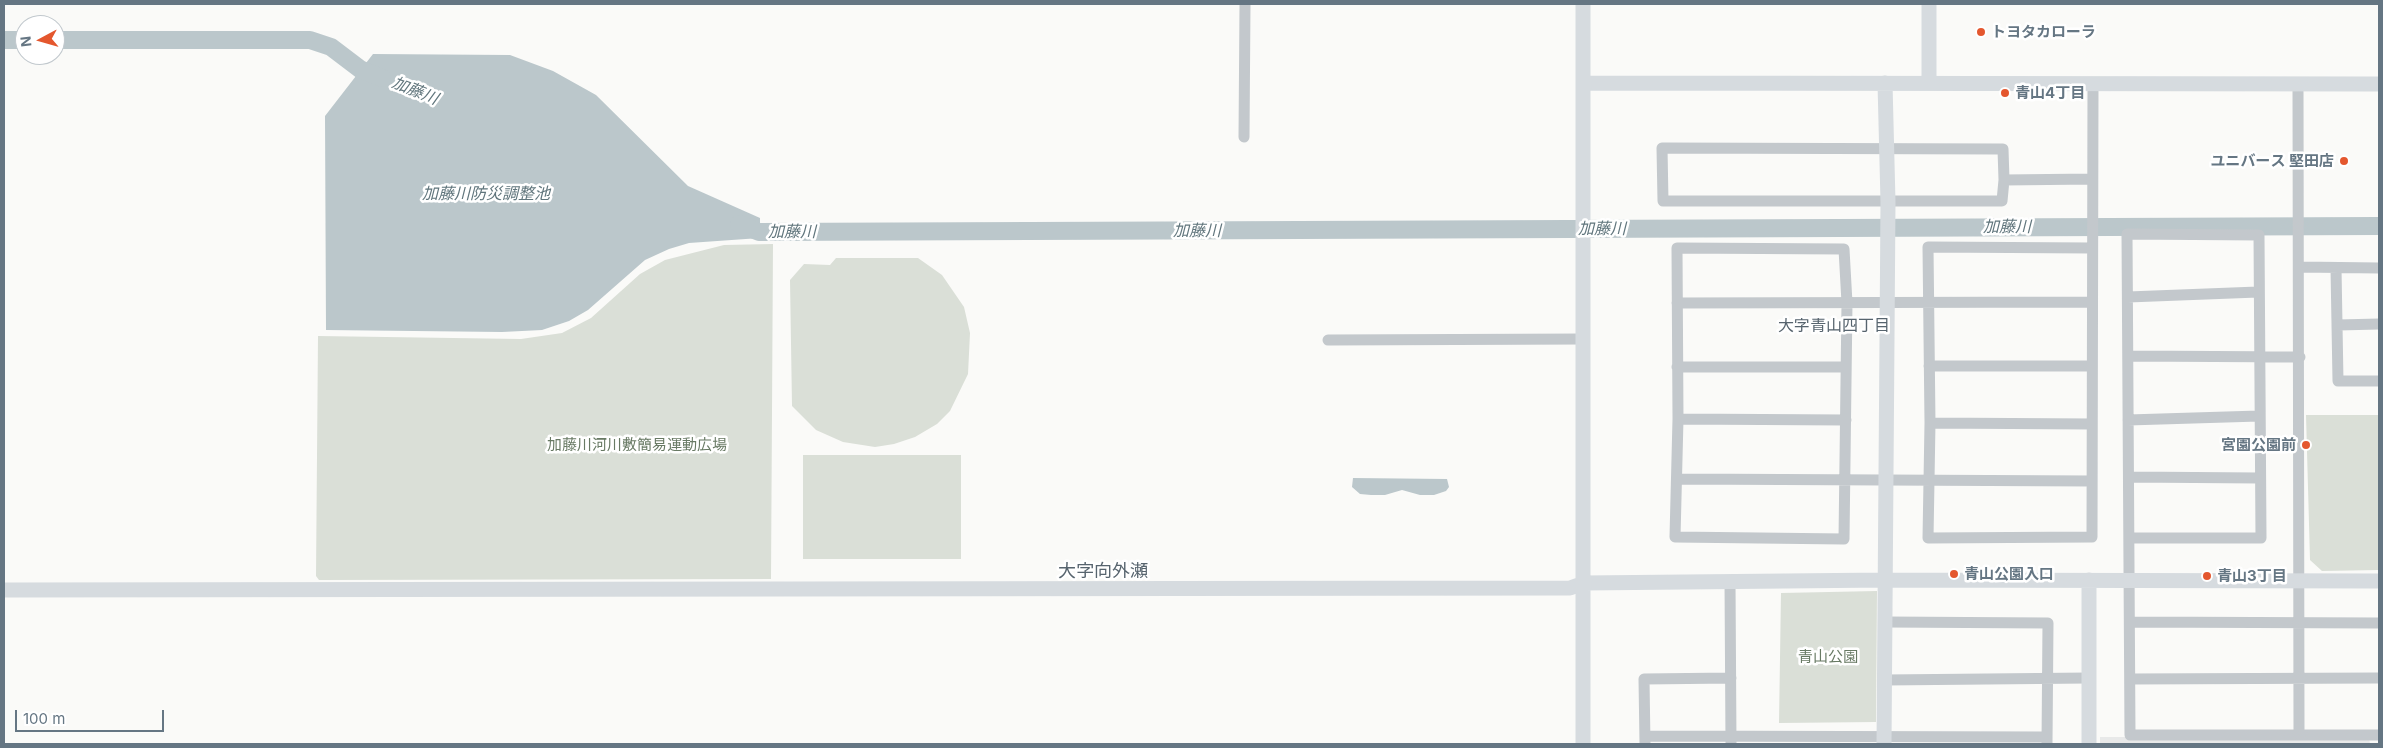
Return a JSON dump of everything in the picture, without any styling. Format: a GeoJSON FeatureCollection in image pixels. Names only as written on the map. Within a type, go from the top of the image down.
{"type":"FeatureCollection","features":[{"type":"Feature","properties":{"kind":"street"},"geometry":{"type":"LineString","coordinates":[[1244,138],[1245,4]]}},
{"type":"Feature","properties":{"kind":"street"},"geometry":{"type":"LineString","coordinates":[[1583,4],[1583,744]]}},
{"type":"Feature","properties":{"kind":"street"},"geometry":{"type":"LineString","coordinates":[[1929,4],[1929,83]]}},
{"type":"Feature","properties":{"kind":"street"},"geometry":{"type":"LineString","coordinates":[[1583,83],[2379,84]]}},
{"type":"Feature","properties":{"kind":"street"},"geometry":{"type":"LineString","coordinates":[[1884,740],[1888,209],[1885,83]]}},
{"type":"Feature","properties":{"kind":"street"},"geometry":{"type":"LineString","coordinates":[[2092,243],[1928,248],[1930,423],[1927,481],[1928,538],[2092,537],[2093,83]]}},
{"type":"Feature","properties":{"kind":"street"},"geometry":{"type":"LineString","coordinates":[[2298,84],[2300,233],[2300,734]]}},
{"type":"Feature","properties":{"kind":"street"},"geometry":{"type":"LineString","coordinates":[[1662,148],[1887,148],[2003,149],[2004,180],[2002,201],[1888,209],[1663,201],[1662,148]]}},
{"type":"Feature","properties":{"kind":"street"},"geometry":{"type":"LineString","coordinates":[[2004,180],[2092,179]]}},
{"type":"Feature","properties":{"kind":"street"},"geometry":{"type":"LineString","coordinates":[[2129,538],[2261,538],[2259,478],[2259,235],[2127,234],[2130,734],[2379,735]]}},
{"type":"Feature","properties":{"kind":"street"},"geometry":{"type":"LineString","coordinates":[[1677,248],[1844,249],[1847,303],[1844,538],[1676,537],[1678,479],[1677,303],[1677,248]]}},
{"type":"Feature","properties":{"kind":"street"},"geometry":{"type":"LineString","coordinates":[[2300,267],[2379,268]]}},
{"type":"Feature","properties":{"kind":"street"},"geometry":{"type":"LineString","coordinates":[[2336,268],[2338,381],[2379,380]]}},
{"type":"Feature","properties":{"kind":"street"},"geometry":{"type":"LineString","coordinates":[[2128,297],[2258,292]]}},
{"type":"Feature","properties":{"kind":"street"},"geometry":{"type":"LineString","coordinates":[[1677,303],[2092,302]]}},
{"type":"Feature","properties":{"kind":"street"},"geometry":{"type":"LineString","coordinates":[[2338,325],[2379,324]]}},
{"type":"Feature","properties":{"kind":"street"},"geometry":{"type":"LineString","coordinates":[[1328,340],[1584,339]]}},
{"type":"Feature","properties":{"kind":"street"},"geometry":{"type":"LineString","coordinates":[[2128,356],[2300,357]]}},
{"type":"Feature","properties":{"kind":"street"},"geometry":{"type":"LineString","coordinates":[[1929,366],[2092,366]]}},
{"type":"Feature","properties":{"kind":"street"},"geometry":{"type":"LineString","coordinates":[[1677,367],[1846,367]]}},
{"type":"Feature","properties":{"kind":"street"},"geometry":{"type":"LineString","coordinates":[[2128,420],[2259,416]]}},
{"type":"Feature","properties":{"kind":"street"},"geometry":{"type":"LineString","coordinates":[[1678,419],[1846,420]]}},
{"type":"Feature","properties":{"kind":"street"},"geometry":{"type":"LineString","coordinates":[[1930,423],[2092,424]]}},
{"type":"Feature","properties":{"kind":"street"},"geometry":{"type":"LineString","coordinates":[[2129,477],[2259,478]]}},
{"type":"Feature","properties":{"kind":"street"},"geometry":{"type":"LineString","coordinates":[[1678,479],[2092,481]]}},
{"type":"Feature","properties":{"kind":"street"},"geometry":{"type":"LineString","coordinates":[[2089,744],[2090,580]]}},
{"type":"Feature","properties":{"kind":"street"},"geometry":{"type":"LineString","coordinates":[[1730,581],[1731,739]]}},
{"type":"Feature","properties":{"kind":"street"},"geometry":{"type":"LineString","coordinates":[[4,590],[1570,588],[1584,583],[1730,581],[2379,581]]}},
{"type":"Feature","properties":{"kind":"street"},"geometry":{"type":"LineString","coordinates":[[2130,622],[2300,621],[2379,623]]}},
{"type":"Feature","properties":{"kind":"street"},"geometry":{"type":"LineString","coordinates":[[1731,678],[1644,679],[1645,740],[2047,741],[2048,623],[1886,622]]}},
{"type":"Feature","properties":{"kind":"street"},"geometry":{"type":"LineString","coordinates":[[1885,680],[2088,678]]}},
{"type":"Feature","properties":{"kind":"street"},"geometry":{"type":"LineString","coordinates":[[2130,679],[2379,678]]}},
{"type":"Feature","properties":{"kind":"shaded area"},"geometry":{"type":"Polygon","coordinates":[[[2100,737],[2369,737],[2370,744],[2100,744],[2100,737]]]}},
{"type":"Feature","properties":{"kind":"green space","name":"加藤川河川敷簡易運動広場"},"geometry":{"type":"Polygon","coordinates":[[[773,244],[771,579],[319,580],[316,576],[318,336],[521,339],[562,333],[591,318],[640,274],[665,260],[724,245],[773,244]]]}},
{"type":"Feature","properties":{"kind":"green space"},"geometry":{"type":"Polygon","coordinates":[[[836,258],[918,258],[942,275],[964,307],[970,333],[968,374],[950,411],[937,424],[915,437],[894,444],[875,447],[843,442],[816,430],[792,406],[790,280],[804,264],[830,265],[836,258]]]}},
{"type":"Feature","properties":{"kind":"green space"},"geometry":{"type":"Polygon","coordinates":[[[2306,415],[2379,415],[2379,570],[2322,571],[2310,560],[2306,415]]]}},
{"type":"Feature","properties":{"kind":"green space"},"geometry":{"type":"Polygon","coordinates":[[[803,455],[961,455],[961,559],[803,559],[803,455]]]}},
{"type":"Feature","properties":{"kind":"green space","name":"青山公園"},"geometry":{"type":"Polygon","coordinates":[[[1877,591],[1876,722],[1779,723],[1781,593],[1877,591]]]}},
{"type":"Feature","properties":{"kind":"water","name":"加藤川防災調整池"},"geometry":{"type":"Polygon","coordinates":[[[373,54],[510,55],[553,71],[596,95],[688,186],[760,218],[760,238],[689,243],[669,249],[645,260],[588,310],[569,321],[542,330],[502,332],[326,330],[325,116],[373,54]]]}},
{"type":"Feature","properties":{"kind":"water"},"geometry":{"type":"Polygon","coordinates":[[[1353,478],[1447,479],[1449,487],[1446,491],[1434,495],[1420,495],[1402,490],[1385,495],[1360,494],[1352,487],[1353,478]]]}},
{"type":"Feature","properties":{"kind":"waterway","name":"加藤川"},"geometry":{"type":"LineString","coordinates":[[4,40],[15,40]]}},
{"type":"Feature","properties":{"kind":"waterway","name":"加藤川"},"geometry":{"type":"LineString","coordinates":[[65,40],[310,40],[331,47],[360,69],[382,78]]}},
{"type":"Feature","properties":{"kind":"waterway","name":"加藤川"},"geometry":{"type":"LineString","coordinates":[[739,224],[759,232],[2379,226]]}},
{"type":"Feature","properties":{"kind":"place","name":"トヨタカローラ"},"geometry":{"type":"Point","coordinates":[1981,32]}},
{"type":"Feature","properties":{"kind":"place","name":"青山4丁目"},"geometry":{"type":"Point","coordinates":[2005,93]}},
{"type":"Feature","properties":{"kind":"place","name":"ユニバース 堅田店"},"geometry":{"type":"Point","coordinates":[2344,161]}},
{"type":"Feature","properties":{"kind":"place","name":"宮園公園前"},"geometry":{"type":"Point","coordinates":[2306,445]}},
{"type":"Feature","properties":{"kind":"place","name":"青山公園入口"},"geometry":{"type":"Point","coordinates":[1954,574]}},
{"type":"Feature","properties":{"kind":"place","name":"青山3丁目"},"geometry":{"type":"Point","coordinates":[2207,576]}},
{"type":"Feature","properties":{"kind":"district","name":"大字青山四丁目"},"geometry":{"type":"Point","coordinates":[1834,326]}},
{"type":"Feature","properties":{"kind":"district","name":"大字向外瀬"},"geometry":{"type":"Point","coordinates":[1103,572]}}]}
